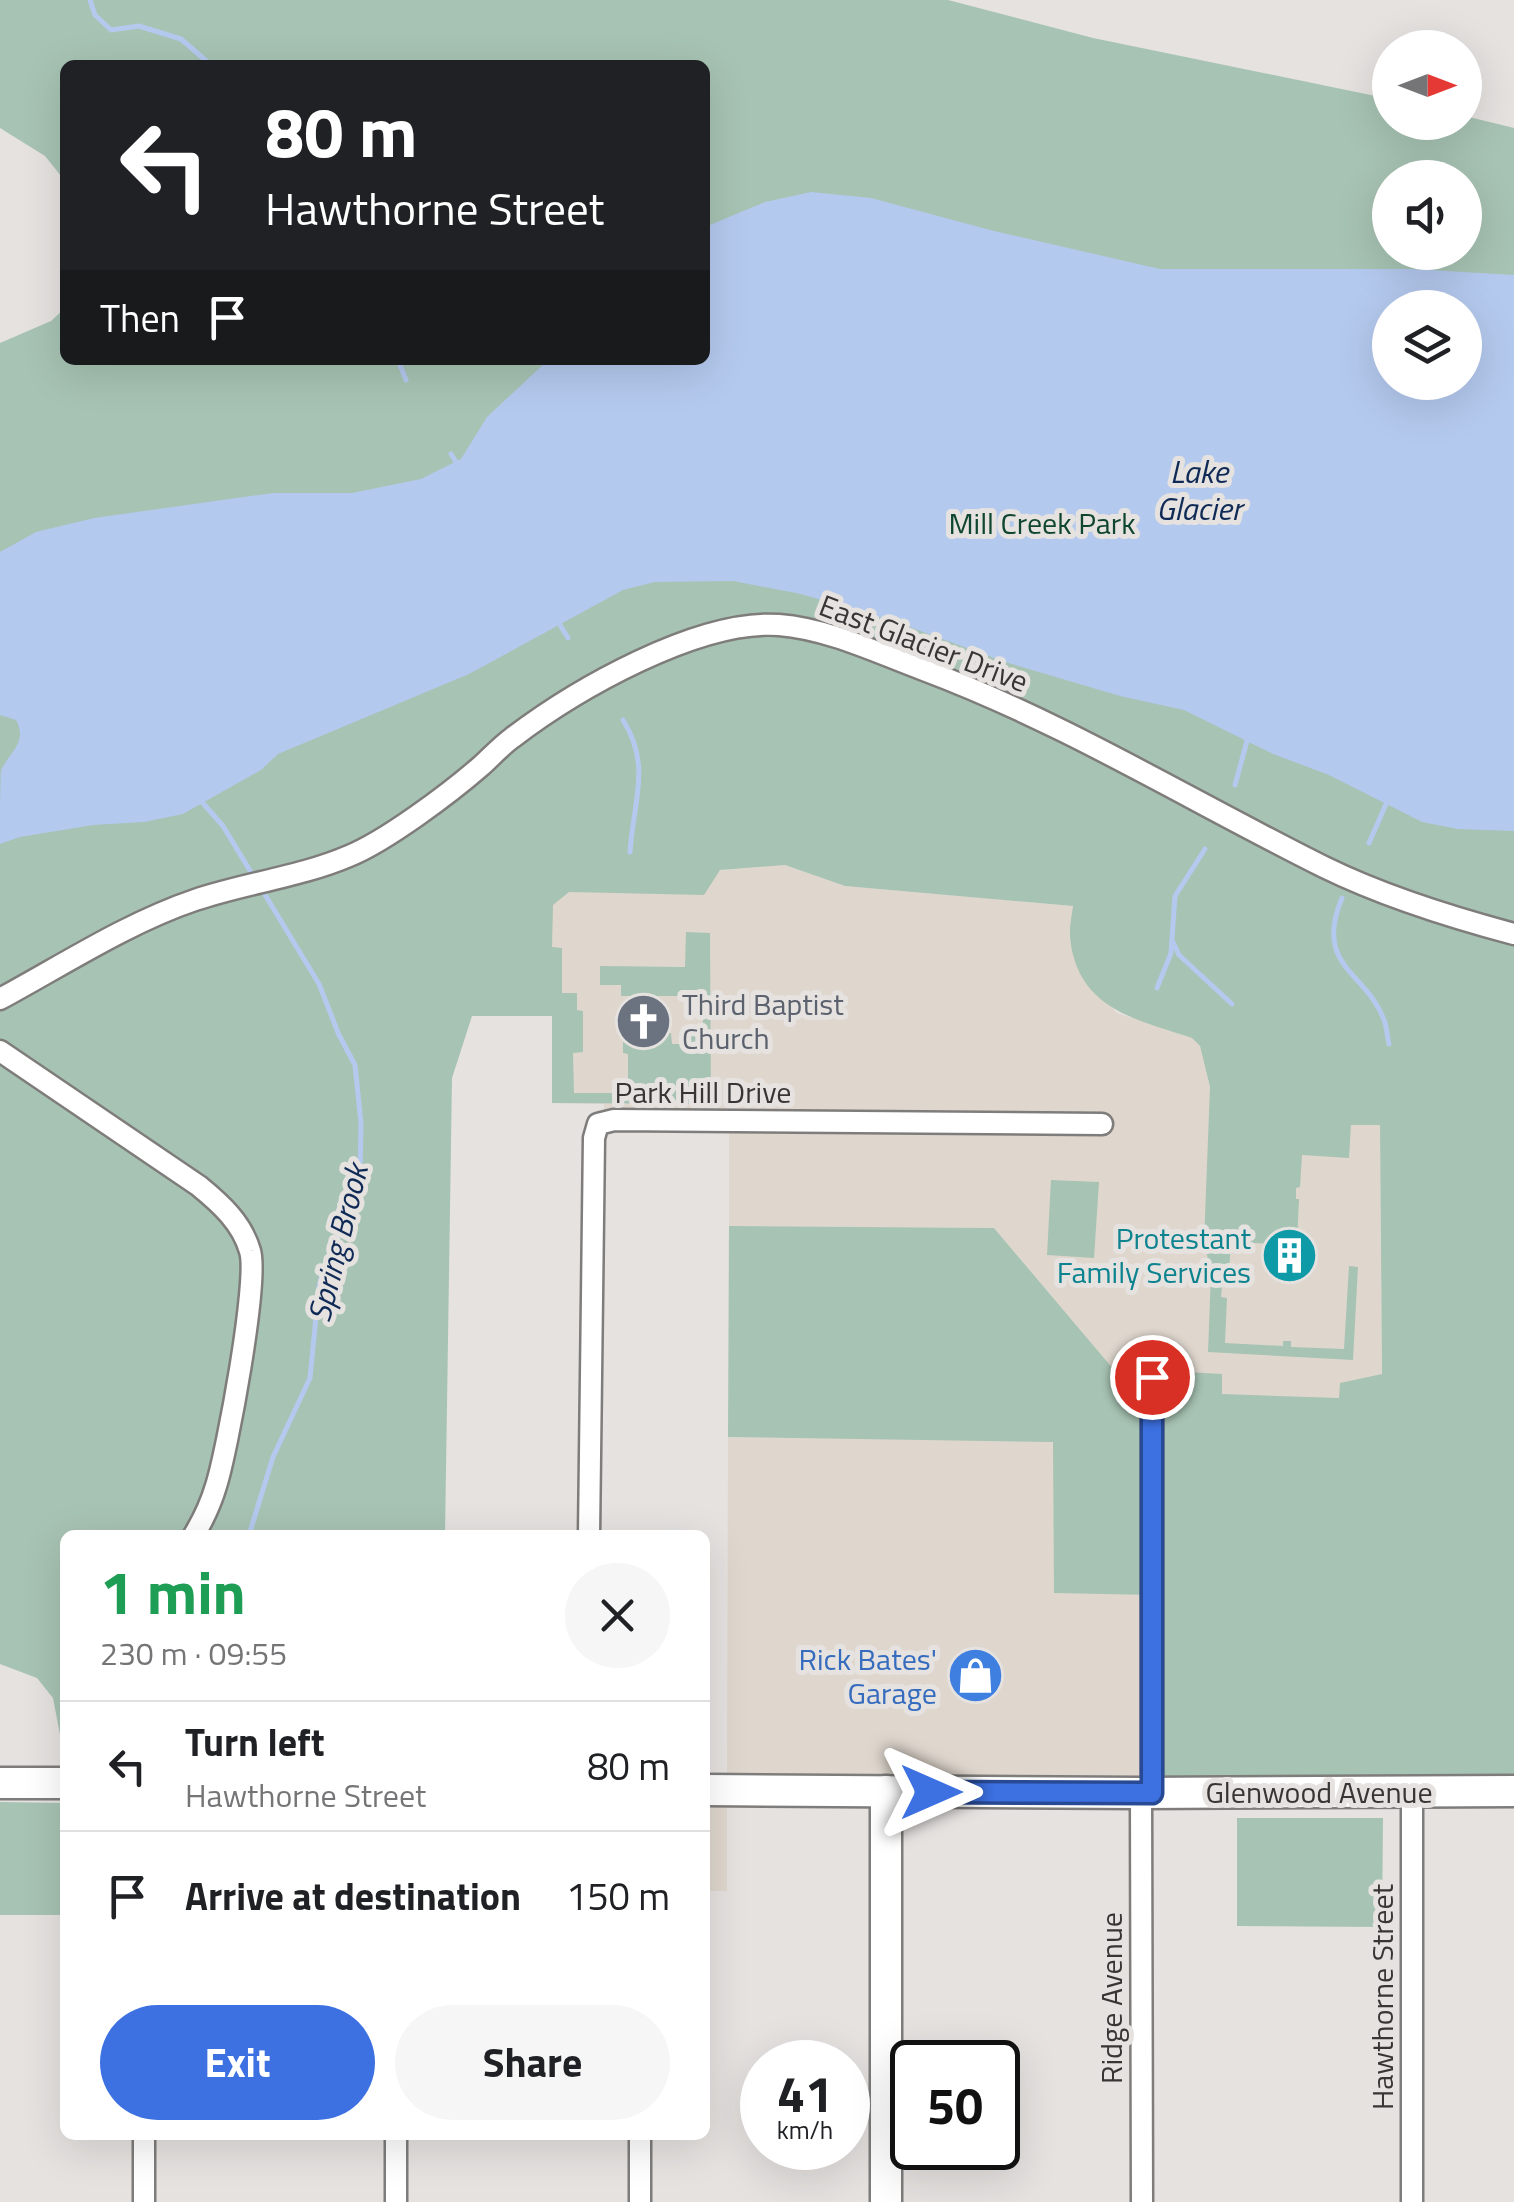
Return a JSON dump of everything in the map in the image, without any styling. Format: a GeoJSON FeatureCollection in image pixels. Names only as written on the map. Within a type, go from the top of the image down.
{"type":"FeatureCollection","features":[{"type":"Feature","properties":{"kind":"main road"},"geometry":{"type":"LineString","coordinates":[[0,1784],[60,1784]]}},
{"type":"Feature","properties":{"kind":"main road","name":"Glenwood Avenue"},"geometry":{"type":"LineString","coordinates":[[710,1790],[1514,1791]]}},
{"type":"Feature","properties":{"kind":"main road"},"geometry":{"type":"LineString","coordinates":[[886,1791],[886,2202]]}},
{"type":"Feature","properties":{"kind":"street","name":"East Glacier Drive"},"geometry":{"type":"LineString","coordinates":[[0,999],[155,916],[195,900],[348,857],[380,840],[478,769],[509,740],[618,672],[675,646],[723,632],[778,625],[850,642],[948,679],[1056,728],[1327,868],[1398,897],[1514,934]]}},
{"type":"Feature","properties":{"kind":"street"},"geometry":{"type":"LineString","coordinates":[[0,1051],[199,1186],[231,1216],[250,1250],[250,1297],[220,1473],[197,1530]]}},
{"type":"Feature","properties":{"kind":"street","name":"Park Hill Drive"},"geometry":{"type":"LineString","coordinates":[[589,1530],[594,1138],[598,1124],[614,1120],[1102,1124]]}},
{"type":"Feature","properties":{"kind":"street"},"geometry":{"type":"LineString","coordinates":[[1146,1793],[1152,1377]]}},
{"type":"Feature","properties":{"kind":"street","name":"Hawthorne Street"},"geometry":{"type":"LineString","coordinates":[[1412,1792],[1412,2202]]}},
{"type":"Feature","properties":{"kind":"street","name":"Ridge Avenue"},"geometry":{"type":"LineString","coordinates":[[1142,2202],[1146,1793]]}},
{"type":"Feature","properties":{"kind":"street"},"geometry":{"type":"LineString","coordinates":[[144,2140],[144,2202]]}},
{"type":"Feature","properties":{"kind":"street"},"geometry":{"type":"LineString","coordinates":[[396,2140],[396,2202]]}},
{"type":"Feature","properties":{"kind":"street"},"geometry":{"type":"LineString","coordinates":[[640,2140],[640,2202]]}},
{"type":"Feature","properties":{"kind":"shaded area"},"geometry":{"type":"Polygon","coordinates":[[[755,865],[785,865],[845,886],[1074,906],[1069,935],[1077,966],[1117,1013],[1192,1038],[1200,1046],[1210,1087],[1350,1133],[1351,1124],[1380,1125],[1382,1397],[1347,1423],[1120,1377],[994,1228],[729,1226],[729,1121],[604,1120],[604,1104],[552,1103],[552,905],[569,892],[755,865]]]}},
{"type":"Feature","properties":{"kind":"shaded area"},"geometry":{"type":"Polygon","coordinates":[[[728,1437],[1054,1441],[1054,1592],[1152,1595],[1152,1793],[727,1791],[727,1891],[710,1891],[710,1790],[727,1789],[728,1437]]]}},
{"type":"Feature","properties":{"kind":"green space","name":"Mill Creek Park"},"geometry":{"type":"Polygon","coordinates":[[[0,0],[948,0],[1093,38],[1372,95],[1372,140],[1482,140],[1482,120],[1514,128],[1514,1791],[1152,1793],[1151,1595],[1054,1593],[1053,1442],[728,1437],[729,1226],[994,1228],[1120,1377],[1151,1377],[1152,1370],[1222,1374],[1222,1394],[1339,1398],[1340,1383],[1382,1374],[1380,1125],[1351,1125],[1349,1158],[1302,1155],[1300,1187],[1296,1188],[1297,1245],[1231,1242],[1228,1287],[1222,1287],[1221,1297],[1227,1298],[1225,1343],[1283,1346],[1283,1341],[1291,1341],[1291,1347],[1344,1349],[1349,1266],[1358,1267],[1353,1360],[1208,1352],[1211,1272],[1204,1242],[1210,1087],[1200,1046],[1192,1038],[1130,1017],[1097,996],[1075,961],[1070,933],[1073,906],[845,886],[785,865],[720,870],[704,895],[569,892],[553,905],[552,947],[562,948],[562,993],[577,993],[577,1010],[583,1011],[583,1052],[573,1053],[574,1093],[628,1093],[623,1022],[632,1022],[632,1033],[671,1033],[672,1044],[690,1044],[690,1034],[703,1033],[703,996],[621,996],[621,985],[600,985],[600,966],[685,967],[686,932],[710,933],[711,1104],[552,1103],[552,1016],[472,1016],[452,1078],[445,1530],[60,1530],[60,1735],[53,1698],[37,1678],[0,1664],[0,343],[51,321],[60,313],[60,365],[710,365],[710,60],[60,60],[60,175],[45,156],[0,128],[0,0]]]}},
{"type":"Feature","properties":{"kind":"green space"},"geometry":{"type":"Polygon","coordinates":[[[1051,1180],[1099,1182],[1094,1258],[1047,1255],[1051,1180]]]}},
{"type":"Feature","properties":{"kind":"green space"},"geometry":{"type":"Polygon","coordinates":[[[0,1802],[60,1803],[60,1915],[0,1915],[0,1802]]]}},
{"type":"Feature","properties":{"kind":"green space"},"geometry":{"type":"Polygon","coordinates":[[[1237,1818],[1383,1818],[1382,1927],[1237,1926],[1237,1818]]]}},
{"type":"Feature","properties":{"kind":"water","name":"Lake Glacier"},"geometry":{"type":"Polygon","coordinates":[[[811,192],[871,198],[1160,269],[1372,269],[1514,275],[1514,831],[1458,829],[1422,822],[1184,710],[1120,696],[1002,661],[896,622],[801,594],[733,581],[655,582],[623,590],[469,674],[278,754],[261,770],[183,814],[144,822],[93,825],[0,844],[1,770],[20,735],[16,720],[0,715],[0,552],[36,532],[94,518],[273,493],[352,493],[421,479],[461,459],[487,417],[543,365],[710,365],[710,225],[765,202],[811,192]]]}},
{"type":"Feature","properties":{"kind":"waterway"},"geometry":{"type":"LineString","coordinates":[[90,0],[95,15],[111,30],[139,26],[181,39],[205,60]]}},
{"type":"Feature","properties":{"kind":"waterway"},"geometry":{"type":"LineString","coordinates":[[400,365],[406,380]]}},
{"type":"Feature","properties":{"kind":"waterway"},"geometry":{"type":"LineString","coordinates":[[451,454],[456,462]]}},
{"type":"Feature","properties":{"kind":"waterway"},"geometry":{"type":"LineString","coordinates":[[560,625],[568,638]]}},
{"type":"Feature","properties":{"kind":"waterway"},"geometry":{"type":"LineString","coordinates":[[623,720],[632,737],[639,769],[630,852]]}},
{"type":"Feature","properties":{"kind":"waterway"},"geometry":{"type":"LineString","coordinates":[[1235,785],[1247,741]]}},
{"type":"Feature","properties":{"kind":"waterway","name":"Spring Brook"},"geometry":{"type":"LineString","coordinates":[[202,802],[223,826],[255,879]]}},
{"type":"Feature","properties":{"kind":"waterway"},"geometry":{"type":"LineString","coordinates":[[1369,843],[1386,804]]}},
{"type":"Feature","properties":{"kind":"waterway"},"geometry":{"type":"LineString","coordinates":[[1157,988],[1171,953],[1175,896],[1205,849]]}},
{"type":"Feature","properties":{"kind":"waterway","name":"Spring Brook"},"geometry":{"type":"LineString","coordinates":[[251,1530],[273,1457],[310,1378],[319,1286],[360,1178],[361,1123],[355,1065],[319,984],[261,888]]}},
{"type":"Feature","properties":{"kind":"waterway"},"geometry":{"type":"LineString","coordinates":[[1342,898],[1335,921],[1338,954],[1376,1004],[1389,1044]]}},
{"type":"Feature","properties":{"kind":"waterway"},"geometry":{"type":"LineString","coordinates":[[1173,942],[1179,955],[1232,1004]]}},
{"type":"Feature","properties":{"kind":"place","name":"Third Baptist Church"},"geometry":{"type":"Point","coordinates":[643,1021]}},
{"type":"Feature","properties":{"kind":"place","name":"Protestant Family Services"},"geometry":{"type":"Point","coordinates":[1290,1255]}},
{"type":"Feature","properties":{"kind":"place","name":"Rick Bates' Garage"},"geometry":{"type":"Point","coordinates":[976,1676]}},
{"type":"Feature","properties":{"kind":"route"},"geometry":{"type":"LineString","coordinates":[[931,1792],[1152,1793],[1152,1377]]}}]}
